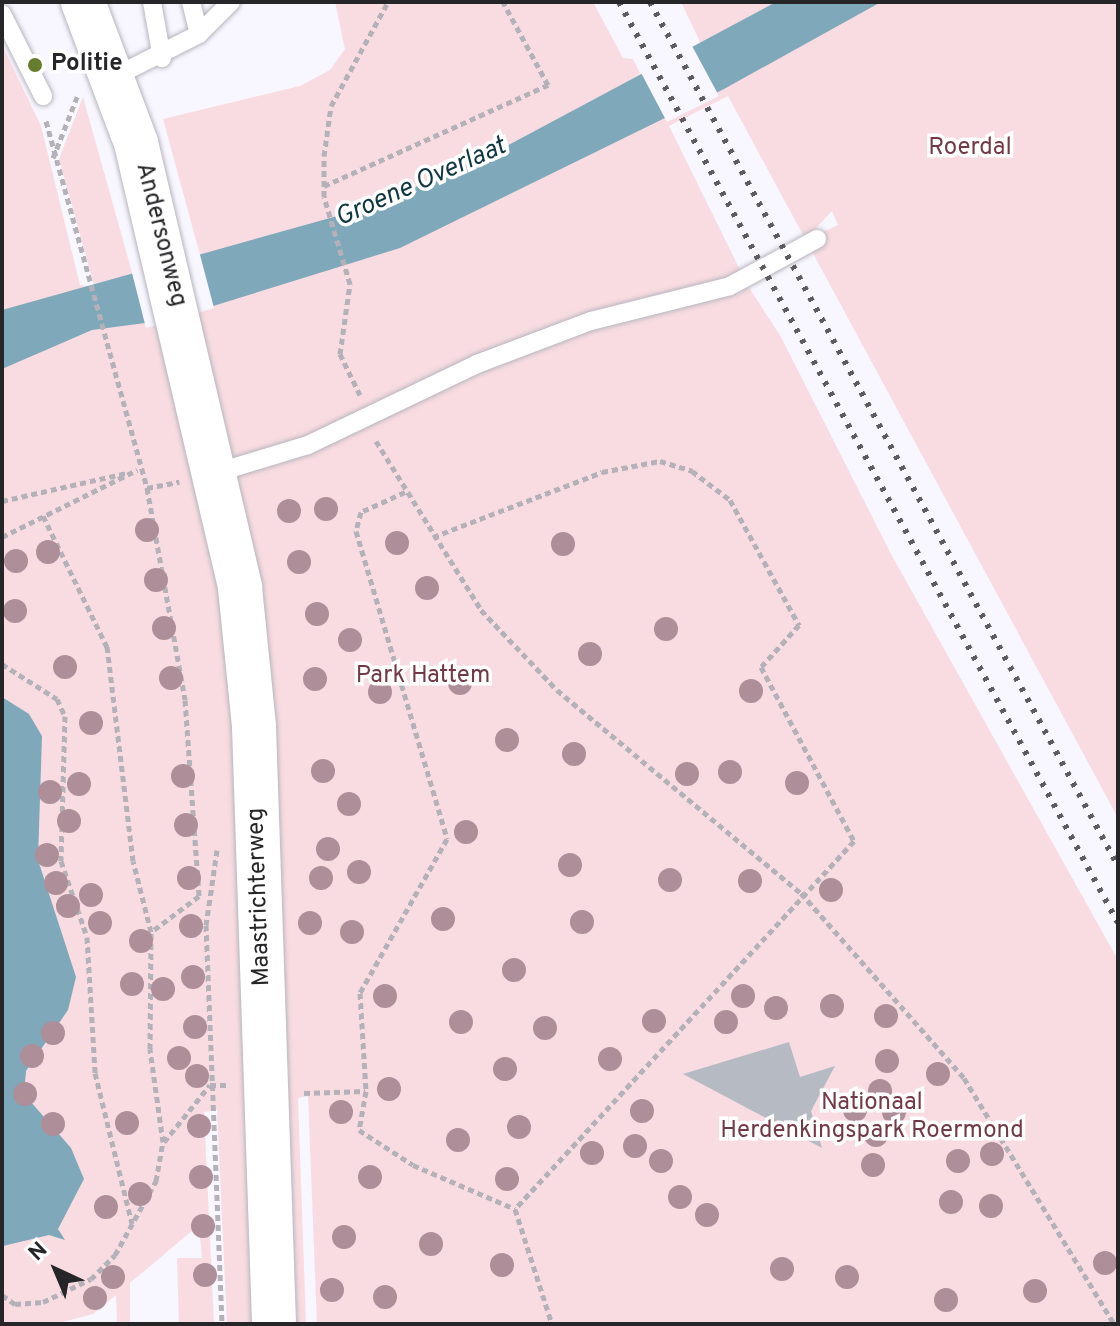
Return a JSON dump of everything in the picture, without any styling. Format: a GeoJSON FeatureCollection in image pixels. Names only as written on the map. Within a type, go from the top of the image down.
{"type":"FeatureCollection","features":[{"type":"Feature","properties":{"kind":"main road","name":"Andersonweg"},"geometry":{"type":"LineString","coordinates":[[83,2],[96,85],[136,143],[206,463]]}},
{"type":"Feature","properties":{"kind":"main road","name":"Maastrichterweg"},"geometry":{"type":"LineString","coordinates":[[206,463],[254,727],[274,1324]]}},
{"type":"Feature","properties":{"kind":"lane"},"geometry":{"type":"LineString","coordinates":[[152,2],[162,58]]}},
{"type":"Feature","properties":{"kind":"lane"},"geometry":{"type":"LineString","coordinates":[[191,2],[199,34]]}},
{"type":"Feature","properties":{"kind":"lane"},"geometry":{"type":"LineString","coordinates":[[96,85],[162,58],[199,34],[231,2]]}},
{"type":"Feature","properties":{"kind":"lane"},"geometry":{"type":"LineString","coordinates":[[2,14],[43,96]]}},
{"type":"Feature","properties":{"kind":"lane"},"geometry":{"type":"LineString","coordinates":[[206,463],[364,419],[477,364],[591,321],[730,286],[817,239]]}},
{"type":"Feature","properties":{"kind":"path"},"geometry":{"type":"LineString","coordinates":[[388,2],[331,106],[324,186],[327,209],[350,284],[340,354],[364,404],[364,419],[405,492],[481,610],[557,690],[801,893],[964,1078],[1114,1324]]}},
{"type":"Feature","properties":{"kind":"path"},"geometry":{"type":"LineString","coordinates":[[324,186],[548,85],[503,2]]}},
{"type":"Feature","properties":{"kind":"path"},"geometry":{"type":"LineString","coordinates":[[53,161],[96,85]]}},
{"type":"Feature","properties":{"kind":"path"},"geometry":{"type":"LineString","coordinates":[[43,96],[53,161],[137,470],[147,488],[185,700],[199,896]]}},
{"type":"Feature","properties":{"kind":"path"},"geometry":{"type":"LineString","coordinates":[[433,537],[602,472],[660,461],[692,471],[730,500],[799,625],[761,667],[854,841],[801,893],[613,1109],[515,1209]]}},
{"type":"Feature","properties":{"kind":"path"},"geometry":{"type":"LineString","coordinates":[[147,488],[206,463]]}},
{"type":"Feature","properties":{"kind":"path"},"geometry":{"type":"LineString","coordinates":[[2,501],[137,470]]}},
{"type":"Feature","properties":{"kind":"path"},"geometry":{"type":"LineString","coordinates":[[2,537],[137,470]]}},
{"type":"Feature","properties":{"kind":"path"},"geometry":{"type":"LineString","coordinates":[[405,492],[361,512],[356,531],[447,839],[360,993],[366,1091],[359,1130],[413,1165],[515,1209],[552,1324]]}},
{"type":"Feature","properties":{"kind":"path"},"geometry":{"type":"LineString","coordinates":[[2,1295],[15,1304],[43,1302],[78,1288],[115,1255],[156,1181],[163,1142],[150,1049],[151,932],[133,861],[103,630],[43,516]]}},
{"type":"Feature","properties":{"kind":"path"},"geometry":{"type":"LineString","coordinates":[[2,664],[57,699],[65,716],[61,861],[87,937],[95,1073],[132,1225]]}},
{"type":"Feature","properties":{"kind":"path"},"geometry":{"type":"LineString","coordinates":[[218,838],[206,925],[222,1324]]}},
{"type":"Feature","properties":{"kind":"path"},"geometry":{"type":"LineString","coordinates":[[151,932],[199,896],[214,880]]}},
{"type":"Feature","properties":{"kind":"green space","name":"Park Hattem"},"geometry":{"type":"Polygon","coordinates":[[[335,2],[593,2],[623,58],[633,59],[640,73],[634,77],[701,44],[681,2],[1118,2],[1118,818],[728,96],[669,126],[747,284],[733,299],[748,286],[781,337],[891,554],[1118,960],[1118,1324],[317,1324],[308,1096],[298,1098],[306,1324],[227,1324],[217,1110],[204,1112],[214,1324],[179,1324],[177,1258],[202,1258],[199,1225],[130,1283],[130,1324],[117,1324],[116,1295],[93,1314],[55,1324],[2,1324],[2,45],[41,126],[80,285],[95,288],[59,159],[83,97],[133,276],[200,255],[163,119],[300,86],[330,70],[345,49],[335,2]],[[832,211],[807,238],[808,239],[838,225],[832,211]]]}},
{"type":"Feature","properties":{"kind":"water"},"geometry":{"type":"Polygon","coordinates":[[[776,2],[881,2],[724,89],[400,248],[168,320],[92,330],[2,369],[2,310],[373,206],[503,148],[776,2]]]}},
{"type":"Feature","properties":{"kind":"water"},"geometry":{"type":"Polygon","coordinates":[[[2,697],[29,714],[42,736],[38,860],[76,977],[68,1010],[26,1071],[24,1094],[71,1148],[84,1179],[58,1229],[65,1240],[49,1235],[3,1246],[2,697]]]}},
{"type":"Feature","properties":{"kind":"pier"},"geometry":{"type":"Polygon","coordinates":[[[691,44],[719,96],[667,122],[639,69],[691,44]]]}},
{"type":"Feature","properties":{"kind":"pier"},"geometry":{"type":"Polygon","coordinates":[[[199,251],[214,308],[146,328],[132,273],[199,251]]]}},
{"type":"Feature","properties":{"kind":"building"},"geometry":{"type":"Polygon","coordinates":[[[789,1042],[800,1077],[835,1066],[811,1111],[822,1148],[683,1074],[789,1042]]]}},
{"type":"Feature","properties":{"kind":"railway"},"geometry":{"type":"LineString","coordinates":[[619,2],[1118,923]]}},
{"type":"Feature","properties":{"kind":"railway"},"geometry":{"type":"LineString","coordinates":[[650,2],[1118,866]]}},
{"type":"Feature","properties":{"kind":"place","name":"Politie"},"geometry":{"type":"Point","coordinates":[35,65]}},
{"type":"Feature","properties":{"kind":"park label","name":"Roerdal"},"geometry":{"type":"Point","coordinates":[970,149]}},
{"type":"Feature","properties":{"kind":"park label","name":"Nationaal Herdenkingspark Roermond"},"geometry":{"type":"Point","coordinates":[872,1118]}},
{"type":"Feature","properties":{"kind":"water label","name":"Groene Overlaat"},"geometry":{"type":"Point","coordinates":[421,183]}}]}
